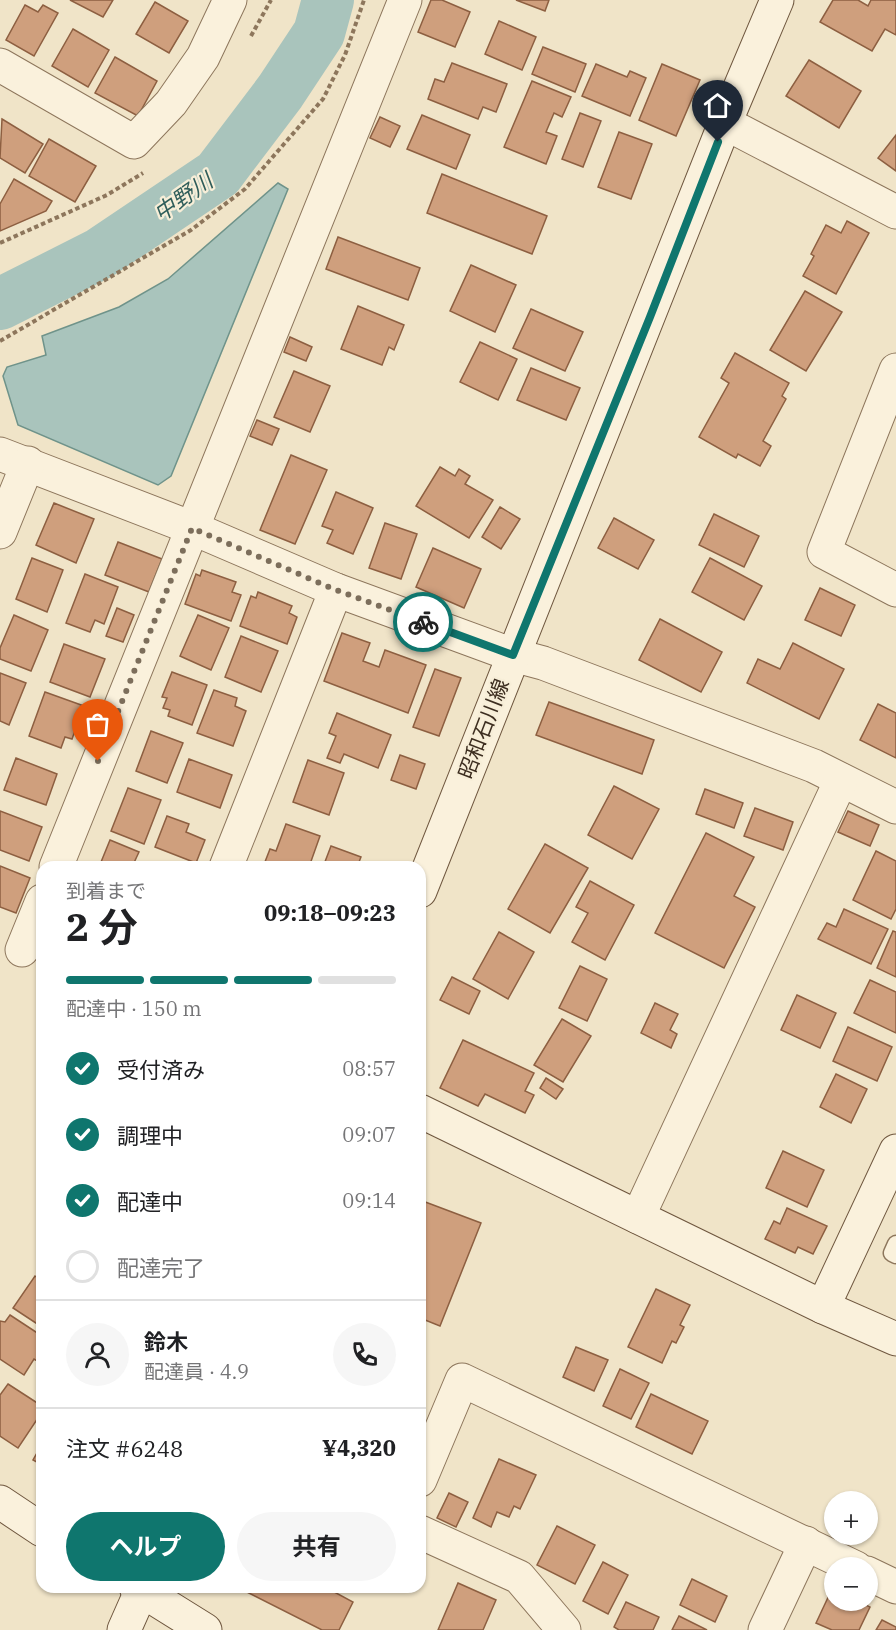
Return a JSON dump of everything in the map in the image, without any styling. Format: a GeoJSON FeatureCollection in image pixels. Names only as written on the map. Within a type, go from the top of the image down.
{"type":"FeatureCollection","features":[{"type":"Feature","properties":{"kind":"street"},"geometry":{"type":"LineString","coordinates":[[0,65],[134,142],[171,103],[203,57],[229,0]]}},
{"type":"Feature","properties":{"kind":"street"},"geometry":{"type":"LineString","coordinates":[[58,861],[405,0]]}},
{"type":"Feature","properties":{"kind":"street","name":"昭和石川線"},"geometry":{"type":"LineString","coordinates":[[426,876],[650,317],[725,123],[777,0]]}},
{"type":"Feature","properties":{"kind":"street"},"geometry":{"type":"LineString","coordinates":[[725,123],[896,212]]}},
{"type":"Feature","properties":{"kind":"street"},"geometry":{"type":"LineString","coordinates":[[896,370],[824,552],[896,590]]}},
{"type":"Feature","properties":{"kind":"street"},"geometry":{"type":"LineString","coordinates":[[0,532],[14,458],[192,528],[336,590],[513,655],[543,663],[814,766],[896,807]]}},
{"type":"Feature","properties":{"kind":"street"},"geometry":{"type":"LineString","coordinates":[[228,861],[336,590]]}},
{"type":"Feature","properties":{"kind":"street"},"geometry":{"type":"LineString","coordinates":[[638,1217],[841,780]]}},
{"type":"Feature","properties":{"kind":"street"},"geometry":{"type":"LineString","coordinates":[[21,949],[36,915]]}},
{"type":"Feature","properties":{"kind":"street"},"geometry":{"type":"LineString","coordinates":[[426,1114],[823,1307],[896,1339]]}},
{"type":"Feature","properties":{"kind":"street"},"geometry":{"type":"LineString","coordinates":[[823,1307],[896,1151]]}},
{"type":"Feature","properties":{"kind":"street"},"geometry":{"type":"LineString","coordinates":[[426,1466],[462,1380],[834,1557]]}},
{"type":"Feature","properties":{"kind":"street"},"geometry":{"type":"LineString","coordinates":[[0,1502],[36,1526]]}},
{"type":"Feature","properties":{"kind":"street"},"geometry":{"type":"LineString","coordinates":[[426,1535],[519,1577],[564,1630]]}},
{"type":"Feature","properties":{"kind":"street"},"geometry":{"type":"LineString","coordinates":[[765,1630],[806,1543]]}},
{"type":"Feature","properties":{"kind":"street"},"geometry":{"type":"LineString","coordinates":[[878,1578],[896,1587]]}},
{"type":"Feature","properties":{"kind":"street"},"geometry":{"type":"LineString","coordinates":[[124,1630],[139,1593]]}},
{"type":"Feature","properties":{"kind":"street"},"geometry":{"type":"LineString","coordinates":[[149,1593],[205,1630]]}},
{"type":"Feature","properties":{"kind":"lane"},"geometry":{"type":"LineString","coordinates":[[896,1244],[892,1253],[896,1256]]}},
{"type":"Feature","properties":{"kind":"path"},"geometry":{"type":"LineString","coordinates":[[0,341],[191,230],[245,189],[323,99],[345,55],[364,0]]}},
{"type":"Feature","properties":{"kind":"water"},"geometry":{"type":"Polygon","coordinates":[[[278,183],[288,189],[171,476],[158,485],[18,425],[3,376],[7,367],[46,355],[42,336],[119,307],[168,279],[278,183]]]}},
{"type":"Feature","properties":{"kind":"building"},"geometry":{"type":"Polygon","coordinates":[[[70,0],[113,0],[103,17],[70,0]]]}},
{"type":"Feature","properties":{"kind":"building"},"geometry":{"type":"Polygon","coordinates":[[[431,0],[442,0],[470,12],[455,47],[418,32],[431,0]]]}},
{"type":"Feature","properties":{"kind":"building"},"geometry":{"type":"Polygon","coordinates":[[[516,0],[549,0],[545,11],[516,0]]]}},
{"type":"Feature","properties":{"kind":"building"},"geometry":{"type":"Polygon","coordinates":[[[833,0],[858,0],[868,6],[871,0],[896,0],[896,35],[885,29],[872,51],[820,22],[833,0]]]}},
{"type":"Feature","properties":{"kind":"building"},"geometry":{"type":"Polygon","coordinates":[[[155,2],[188,21],[169,53],[136,34],[155,2]]]}},
{"type":"Feature","properties":{"kind":"building"},"geometry":{"type":"Polygon","coordinates":[[[25,5],[38,12],[43,5],[58,13],[34,56],[6,40],[25,5]]]}},
{"type":"Feature","properties":{"kind":"building"},"geometry":{"type":"Polygon","coordinates":[[[499,21],[536,37],[522,70],[485,54],[499,21]]]}},
{"type":"Feature","properties":{"kind":"building"},"geometry":{"type":"Polygon","coordinates":[[[73,29],[109,50],[88,87],[52,66],[73,29]]]}},
{"type":"Feature","properties":{"kind":"building"},"geometry":{"type":"Polygon","coordinates":[[[543,47],[586,64],[575,92],[532,74],[543,47]]]}},
{"type":"Feature","properties":{"kind":"building"},"geometry":{"type":"Polygon","coordinates":[[[115,57],[157,81],[138,116],[95,93],[115,57]]]}},
{"type":"Feature","properties":{"kind":"building"},"geometry":{"type":"Polygon","coordinates":[[[809,60],[861,91],[839,128],[786,96],[809,60]]]}},
{"type":"Feature","properties":{"kind":"building"},"geometry":{"type":"Polygon","coordinates":[[[452,63],[507,84],[496,112],[483,107],[478,119],[428,99],[435,79],[444,82],[452,63]]]}},
{"type":"Feature","properties":{"kind":"building"},"geometry":{"type":"Polygon","coordinates":[[[596,64],[627,77],[630,71],[646,78],[630,116],[582,96],[596,64]]]}},
{"type":"Feature","properties":{"kind":"building"},"geometry":{"type":"Polygon","coordinates":[[[662,64],[700,80],[676,136],[639,120],[662,64]]]}},
{"type":"Feature","properties":{"kind":"building"},"geometry":{"type":"Polygon","coordinates":[[[532,81],[571,97],[562,117],[554,113],[546,132],[557,136],[546,164],[504,147],[532,81]]]}},
{"type":"Feature","properties":{"kind":"building"},"geometry":{"type":"Polygon","coordinates":[[[580,113],[601,121],[583,167],[562,159],[580,113]]]}},
{"type":"Feature","properties":{"kind":"building"},"geometry":{"type":"Polygon","coordinates":[[[422,115],[470,135],[456,169],[407,149],[422,115]]]}},
{"type":"Feature","properties":{"kind":"building"},"geometry":{"type":"Polygon","coordinates":[[[380,117],[400,126],[390,147],[370,138],[380,117]]]}},
{"type":"Feature","properties":{"kind":"building"},"geometry":{"type":"Polygon","coordinates":[[[2,119],[43,144],[25,173],[0,158],[2,119]]]}},
{"type":"Feature","properties":{"kind":"building"},"geometry":{"type":"Polygon","coordinates":[[[619,132],[652,144],[631,199],[598,187],[619,132]]]}},
{"type":"Feature","properties":{"kind":"building"},"geometry":{"type":"Polygon","coordinates":[[[896,135],[896,171],[878,158],[896,135]]]}},
{"type":"Feature","properties":{"kind":"building"},"geometry":{"type":"Polygon","coordinates":[[[49,139],[96,166],[75,202],[29,176],[49,139]]]}},
{"type":"Feature","properties":{"kind":"building"},"geometry":{"type":"Polygon","coordinates":[[[442,174],[547,216],[532,254],[427,213],[442,174]]]}},
{"type":"Feature","properties":{"kind":"building"},"geometry":{"type":"Polygon","coordinates":[[[14,179],[52,201],[46,211],[0,231],[0,204],[14,179]]]}},
{"type":"Feature","properties":{"kind":"building"},"geometry":{"type":"Polygon","coordinates":[[[847,221],[869,233],[836,294],[803,276],[814,256],[811,254],[826,225],[841,233],[847,221]]]}},
{"type":"Feature","properties":{"kind":"building"},"geometry":{"type":"Polygon","coordinates":[[[338,237],[420,268],[408,300],[326,269],[338,237]]]}},
{"type":"Feature","properties":{"kind":"building"},"geometry":{"type":"Polygon","coordinates":[[[471,265],[516,285],[495,332],[450,311],[471,265]]]}},
{"type":"Feature","properties":{"kind":"building"},"geometry":{"type":"Polygon","coordinates":[[[805,291],[842,312],[806,371],[770,350],[805,291]]]}},
{"type":"Feature","properties":{"kind":"building"},"geometry":{"type":"Polygon","coordinates":[[[358,306],[404,325],[394,350],[389,347],[382,365],[341,349],[358,306]]]}},
{"type":"Feature","properties":{"kind":"building"},"geometry":{"type":"Polygon","coordinates":[[[531,309],[583,332],[565,371],[513,348],[531,309]]]}},
{"type":"Feature","properties":{"kind":"building"},"geometry":{"type":"Polygon","coordinates":[[[290,337],[312,347],[306,361],[284,352],[290,337]]]}},
{"type":"Feature","properties":{"kind":"building"},"geometry":{"type":"Polygon","coordinates":[[[480,342],[517,359],[498,400],[460,382],[480,342]]]}},
{"type":"Feature","properties":{"kind":"building"},"geometry":{"type":"Polygon","coordinates":[[[735,353],[789,383],[782,396],[786,399],[763,441],[771,446],[760,466],[738,454],[736,458],[699,437],[729,383],[721,378],[735,353]]]}},
{"type":"Feature","properties":{"kind":"building"},"geometry":{"type":"Polygon","coordinates":[[[531,368],[580,388],[566,420],[517,400],[531,368]]]}},
{"type":"Feature","properties":{"kind":"building"},"geometry":{"type":"Polygon","coordinates":[[[294,371],[330,386],[310,432],[274,417],[294,371]]]}},
{"type":"Feature","properties":{"kind":"building"},"geometry":{"type":"Polygon","coordinates":[[[257,420],[279,429],[272,445],[250,436],[257,420]]]}},
{"type":"Feature","properties":{"kind":"building"},"geometry":{"type":"Polygon","coordinates":[[[291,455],[327,470],[295,544],[260,530],[291,455]]]}},
{"type":"Feature","properties":{"kind":"building"},"geometry":{"type":"Polygon","coordinates":[[[440,467],[455,476],[459,469],[470,476],[465,484],[493,500],[469,538],[416,506],[440,467]]]}},
{"type":"Feature","properties":{"kind":"building"},"geometry":{"type":"Polygon","coordinates":[[[336,492],[373,508],[353,554],[327,543],[333,530],[322,526],[336,492]]]}},
{"type":"Feature","properties":{"kind":"building"},"geometry":{"type":"Polygon","coordinates":[[[54,503],[94,519],[76,563],[36,545],[54,503]]]}},
{"type":"Feature","properties":{"kind":"building"},"geometry":{"type":"Polygon","coordinates":[[[500,507],[520,519],[501,549],[482,537],[500,507]]]}},
{"type":"Feature","properties":{"kind":"building"},"geometry":{"type":"Polygon","coordinates":[[[714,514],[759,536],[744,567],[699,545],[714,514]]]}},
{"type":"Feature","properties":{"kind":"building"},"geometry":{"type":"Polygon","coordinates":[[[614,518],[654,540],[638,569],[598,548],[614,518]]]}},
{"type":"Feature","properties":{"kind":"building"},"geometry":{"type":"Polygon","coordinates":[[[385,523],[417,534],[401,579],[369,568],[385,523]]]}},
{"type":"Feature","properties":{"kind":"building"},"geometry":{"type":"Polygon","coordinates":[[[118,542],[162,559],[149,592],[105,575],[118,542]]]}},
{"type":"Feature","properties":{"kind":"building"},"geometry":{"type":"Polygon","coordinates":[[[433,548],[481,569],[464,608],[416,587],[433,548]]]}},
{"type":"Feature","properties":{"kind":"building"},"geometry":{"type":"Polygon","coordinates":[[[32,558],[63,570],[47,612],[16,599],[32,558]]]}},
{"type":"Feature","properties":{"kind":"building"},"geometry":{"type":"Polygon","coordinates":[[[710,558],[762,586],[744,620],[692,592],[710,558]]]}},
{"type":"Feature","properties":{"kind":"building"},"geometry":{"type":"Polygon","coordinates":[[[202,570],[236,582],[232,592],[241,595],[231,621],[185,604],[196,574],[200,576],[202,570]]]}},
{"type":"Feature","properties":{"kind":"building"},"geometry":{"type":"Polygon","coordinates":[[[85,574],[118,587],[104,624],[95,620],[90,632],[66,623],[85,574]]]}},
{"type":"Feature","properties":{"kind":"building"},"geometry":{"type":"Polygon","coordinates":[[[820,588],[855,605],[841,636],[805,620],[820,588]]]}},
{"type":"Feature","properties":{"kind":"building"},"geometry":{"type":"Polygon","coordinates":[[[258,592],[292,606],[289,613],[297,617],[287,644],[240,626],[251,596],[256,598],[258,592]]]}},
{"type":"Feature","properties":{"kind":"building"},"geometry":{"type":"Polygon","coordinates":[[[117,608],[134,615],[123,642],[106,636],[117,608]]]}},
{"type":"Feature","properties":{"kind":"building"},"geometry":{"type":"Polygon","coordinates":[[[14,615],[48,630],[31,671],[0,659],[0,648],[14,615]]]}},
{"type":"Feature","properties":{"kind":"building"},"geometry":{"type":"Polygon","coordinates":[[[198,615],[229,628],[211,670],[180,656],[198,615]]]}},
{"type":"Feature","properties":{"kind":"building"},"geometry":{"type":"Polygon","coordinates":[[[660,619],[722,652],[701,692],[639,660],[660,619]]]}},
{"type":"Feature","properties":{"kind":"building"},"geometry":{"type":"Polygon","coordinates":[[[342,633],[370,643],[363,661],[379,667],[385,650],[426,665],[408,713],[324,681],[342,633]]]}},
{"type":"Feature","properties":{"kind":"building"},"geometry":{"type":"Polygon","coordinates":[[[241,636],[278,651],[261,692],[225,677],[241,636]]]}},
{"type":"Feature","properties":{"kind":"building"},"geometry":{"type":"Polygon","coordinates":[[[793,643],[844,669],[819,719],[747,683],[758,659],[780,669],[793,643]]]}},
{"type":"Feature","properties":{"kind":"building"},"geometry":{"type":"Polygon","coordinates":[[[64,644],[105,659],[90,697],[50,682],[64,644]]]}},
{"type":"Feature","properties":{"kind":"building"},"geometry":{"type":"Polygon","coordinates":[[[435,669],[461,678],[439,736],[413,727],[435,669]]]}},
{"type":"Feature","properties":{"kind":"building"},"geometry":{"type":"Polygon","coordinates":[[[172,672],[207,685],[192,725],[168,716],[170,710],[163,708],[167,698],[162,697],[172,672]]]}},
{"type":"Feature","properties":{"kind":"building"},"geometry":{"type":"Polygon","coordinates":[[[0,673],[26,683],[9,725],[0,721],[0,673]]]}},
{"type":"Feature","properties":{"kind":"building"},"geometry":{"type":"Polygon","coordinates":[[[214,690],[237,698],[235,706],[246,711],[233,746],[197,733],[214,690]]]}},
{"type":"Feature","properties":{"kind":"building"},"geometry":{"type":"Polygon","coordinates":[[[45,692],[84,706],[72,739],[65,737],[61,748],[29,736],[45,692]]]}},
{"type":"Feature","properties":{"kind":"building"},"geometry":{"type":"Polygon","coordinates":[[[549,702],[654,740],[642,774],[536,735],[549,702]]]}},
{"type":"Feature","properties":{"kind":"building"},"geometry":{"type":"Polygon","coordinates":[[[878,704],[896,713],[896,758],[860,740],[878,704]]]}},
{"type":"Feature","properties":{"kind":"building"},"geometry":{"type":"Polygon","coordinates":[[[337,713],[391,735],[378,768],[344,754],[340,763],[327,758],[336,736],[329,733],[337,713]]]}},
{"type":"Feature","properties":{"kind":"building"},"geometry":{"type":"Polygon","coordinates":[[[151,731],[183,743],[167,783],[136,771],[151,731]]]}},
{"type":"Feature","properties":{"kind":"building"},"geometry":{"type":"Polygon","coordinates":[[[400,755],[425,764],[416,789],[391,780],[400,755]]]}},
{"type":"Feature","properties":{"kind":"building"},"geometry":{"type":"Polygon","coordinates":[[[16,758],[57,774],[46,805],[4,790],[16,758]]]}},
{"type":"Feature","properties":{"kind":"building"},"geometry":{"type":"Polygon","coordinates":[[[189,759],[232,775],[220,808],[177,792],[189,759]]]}},
{"type":"Feature","properties":{"kind":"building"},"geometry":{"type":"Polygon","coordinates":[[[308,760],[344,773],[329,815],[293,802],[308,760]]]}},
{"type":"Feature","properties":{"kind":"building"},"geometry":{"type":"Polygon","coordinates":[[[614,786],[659,809],[632,859],[588,835],[614,786]]]}},
{"type":"Feature","properties":{"kind":"building"},"geometry":{"type":"Polygon","coordinates":[[[128,788],[161,800],[144,844],[111,831],[128,788]]]}},
{"type":"Feature","properties":{"kind":"building"},"geometry":{"type":"Polygon","coordinates":[[[705,789],[743,803],[734,828],[696,814],[705,789]]]}},
{"type":"Feature","properties":{"kind":"building"},"geometry":{"type":"Polygon","coordinates":[[[755,808],[793,822],[783,850],[744,836],[755,808]]]}},
{"type":"Feature","properties":{"kind":"building"},"geometry":{"type":"Polygon","coordinates":[[[0,811],[42,827],[29,861],[0,850],[0,811]]]}},
{"type":"Feature","properties":{"kind":"building"},"geometry":{"type":"Polygon","coordinates":[[[848,811],[879,825],[870,846],[838,832],[848,811]]]}},
{"type":"Feature","properties":{"kind":"building"},"geometry":{"type":"Polygon","coordinates":[[[167,816],[189,824],[186,832],[205,840],[197,861],[191,861],[155,847],[167,816]]]}},
{"type":"Feature","properties":{"kind":"building"},"geometry":{"type":"Polygon","coordinates":[[[286,824],[320,836],[311,861],[265,861],[270,849],[276,851],[286,824]]]}},
{"type":"Feature","properties":{"kind":"building"},"geometry":{"type":"Polygon","coordinates":[[[706,833],[754,857],[734,896],[755,907],[724,968],[655,933],[706,833]]]}},
{"type":"Feature","properties":{"kind":"building"},"geometry":{"type":"Polygon","coordinates":[[[110,840],[139,852],[135,861],[101,861],[110,840]]]}},
{"type":"Feature","properties":{"kind":"building"},"geometry":{"type":"Polygon","coordinates":[[[545,844],[588,868],[550,933],[508,909],[545,844]]]}},
{"type":"Feature","properties":{"kind":"building"},"geometry":{"type":"Polygon","coordinates":[[[331,846],[361,857],[359,861],[325,861],[331,846]]]}},
{"type":"Feature","properties":{"kind":"building"},"geometry":{"type":"Polygon","coordinates":[[[876,851],[896,861],[896,909],[891,919],[853,900],[876,851]]]}},
{"type":"Feature","properties":{"kind":"building"},"geometry":{"type":"Polygon","coordinates":[[[0,866],[30,878],[16,913],[0,907],[0,866]]]}},
{"type":"Feature","properties":{"kind":"building"},"geometry":{"type":"Polygon","coordinates":[[[590,881],[634,905],[605,960],[572,942],[588,913],[576,907],[590,881]]]}},
{"type":"Feature","properties":{"kind":"building"},"geometry":{"type":"Polygon","coordinates":[[[844,909],[888,929],[871,964],[818,939],[827,923],[836,927],[844,909]]]}},
{"type":"Feature","properties":{"kind":"building"},"geometry":{"type":"Polygon","coordinates":[[[893,931],[896,932],[896,977],[877,968],[893,931]]]}},
{"type":"Feature","properties":{"kind":"building"},"geometry":{"type":"Polygon","coordinates":[[[499,932],[534,952],[508,999],[473,979],[499,932]]]}},
{"type":"Feature","properties":{"kind":"building"},"geometry":{"type":"Polygon","coordinates":[[[580,966],[607,979],[587,1021],[559,1008],[580,966]]]}},
{"type":"Feature","properties":{"kind":"building"},"geometry":{"type":"Polygon","coordinates":[[[452,977],[480,991],[469,1014],[440,1000],[452,977]]]}},
{"type":"Feature","properties":{"kind":"building"},"geometry":{"type":"Polygon","coordinates":[[[870,980],[896,992],[896,1033],[854,1013],[870,980]]]}},
{"type":"Feature","properties":{"kind":"building"},"geometry":{"type":"Polygon","coordinates":[[[797,995],[836,1013],[820,1048],[781,1030],[797,995]]]}},
{"type":"Feature","properties":{"kind":"building"},"geometry":{"type":"Polygon","coordinates":[[[655,1003],[678,1014],[670,1030],[677,1034],[671,1048],[641,1033],[655,1003]]]}},
{"type":"Feature","properties":{"kind":"building"},"geometry":{"type":"Polygon","coordinates":[[[562,1019],[591,1036],[563,1082],[534,1065],[562,1019]]]}},
{"type":"Feature","properties":{"kind":"building"},"geometry":{"type":"Polygon","coordinates":[[[848,1027],[892,1047],[877,1081],[833,1061],[848,1027]]]}},
{"type":"Feature","properties":{"kind":"building"},"geometry":{"type":"Polygon","coordinates":[[[463,1040],[534,1073],[525,1091],[534,1095],[525,1113],[485,1094],[478,1106],[440,1088],[463,1040]]]}},
{"type":"Feature","properties":{"kind":"building"},"geometry":{"type":"Polygon","coordinates":[[[836,1074],[867,1089],[851,1123],[820,1107],[836,1074]]]}},
{"type":"Feature","properties":{"kind":"building"},"geometry":{"type":"Polygon","coordinates":[[[546,1078],[563,1089],[556,1099],[540,1088],[546,1078]]]}},
{"type":"Feature","properties":{"kind":"building"},"geometry":{"type":"Polygon","coordinates":[[[783,1151],[824,1170],[807,1207],[766,1188],[783,1151]]]}},
{"type":"Feature","properties":{"kind":"building"},"geometry":{"type":"Polygon","coordinates":[[[426,1202],[481,1223],[440,1326],[426,1320],[426,1202]]]}},
{"type":"Feature","properties":{"kind":"building"},"geometry":{"type":"Polygon","coordinates":[[[787,1208],[827,1226],[813,1254],[798,1247],[795,1253],[765,1239],[774,1221],[780,1224],[787,1208]]]}},
{"type":"Feature","properties":{"kind":"building"},"geometry":{"type":"Polygon","coordinates":[[[35,1276],[36,1323],[13,1308],[35,1276]]]}},
{"type":"Feature","properties":{"kind":"building"},"geometry":{"type":"Polygon","coordinates":[[[656,1289],[690,1305],[680,1325],[684,1327],[676,1343],[672,1341],[662,1363],[628,1347],[656,1289]]]}},
{"type":"Feature","properties":{"kind":"building"},"geometry":{"type":"Polygon","coordinates":[[[10,1315],[36,1332],[36,1360],[34,1359],[24,1375],[0,1359],[0,1321],[5,1322],[10,1315]]]}},
{"type":"Feature","properties":{"kind":"building"},"geometry":{"type":"Polygon","coordinates":[[[576,1347],[608,1360],[594,1391],[563,1377],[576,1347]]]}},
{"type":"Feature","properties":{"kind":"building"},"geometry":{"type":"Polygon","coordinates":[[[620,1369],[649,1383],[631,1419],[603,1406],[620,1369]]]}},
{"type":"Feature","properties":{"kind":"building"},"geometry":{"type":"Polygon","coordinates":[[[8,1384],[36,1402],[36,1421],[18,1448],[0,1436],[0,1395],[8,1384]]]}},
{"type":"Feature","properties":{"kind":"building"},"geometry":{"type":"Polygon","coordinates":[[[651,1394],[708,1421],[692,1454],[636,1427],[651,1394]]]}},
{"type":"Feature","properties":{"kind":"building"},"geometry":{"type":"Polygon","coordinates":[[[499,1459],[536,1475],[520,1509],[514,1506],[509,1517],[497,1512],[491,1527],[473,1518],[499,1459]]]}},
{"type":"Feature","properties":{"kind":"building"},"geometry":{"type":"Polygon","coordinates":[[[449,1493],[468,1502],[456,1527],[437,1518],[449,1493]]]}},
{"type":"Feature","properties":{"kind":"building"},"geometry":{"type":"Polygon","coordinates":[[[557,1526],[595,1545],[575,1584],[537,1565],[557,1526]]]}},
{"type":"Feature","properties":{"kind":"building"},"geometry":{"type":"Polygon","coordinates":[[[603,1562],[628,1575],[608,1614],[583,1601],[603,1562]]]}},
{"type":"Feature","properties":{"kind":"building"},"geometry":{"type":"Polygon","coordinates":[[[692,1579],[727,1596],[715,1622],[680,1605],[692,1579]]]}},
{"type":"Feature","properties":{"kind":"building"},"geometry":{"type":"Polygon","coordinates":[[[458,1583],[496,1600],[483,1630],[438,1630],[458,1583]]]}},
{"type":"Feature","properties":{"kind":"building"},"geometry":{"type":"Polygon","coordinates":[[[249,1593],[336,1593],[353,1602],[339,1630],[322,1630],[249,1593]]]}},
{"type":"Feature","properties":{"kind":"building"},"geometry":{"type":"Polygon","coordinates":[[[626,1602],[659,1617],[653,1630],[619,1630],[614,1627],[626,1602]]]}},
{"type":"Feature","properties":{"kind":"building"},"geometry":{"type":"Polygon","coordinates":[[[824,1606],[824,1611],[868,1611],[859,1630],[832,1630],[816,1623],[824,1606]]]}},
{"type":"Feature","properties":{"kind":"building"},"geometry":{"type":"Polygon","coordinates":[[[679,1616],[707,1630],[672,1630],[679,1616]]]}},
{"type":"Feature","properties":{"kind":"building"},"geometry":{"type":"Polygon","coordinates":[[[882,1620],[896,1627],[896,1630],[876,1630],[882,1620]]]}},
{"type":"Feature","properties":{"kind":"waterway","name":"中野川"},"geometry":{"type":"LineString","coordinates":[[0,304],[99,254],[218,174],[280,92],[319,33],[328,0]]}},
{"type":"Feature","properties":{"kind":"way so far"},"geometry":{"type":"LineString","coordinates":[[98,761],[192,528],[336,590],[423,622]]}},
{"type":"Feature","properties":{"kind":"route"},"geometry":{"type":"LineString","coordinates":[[423,622],[513,655],[681,241],[718,142]]}}]}
